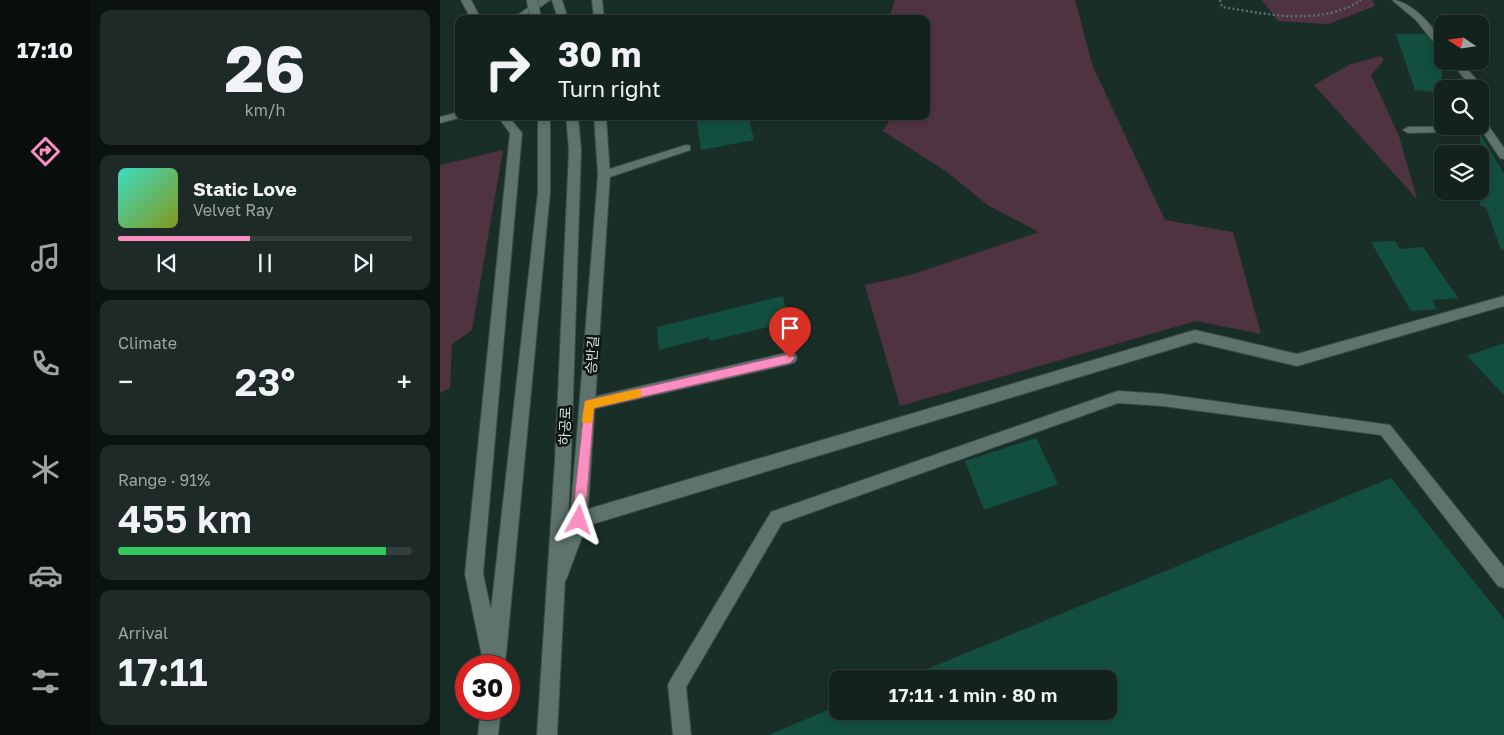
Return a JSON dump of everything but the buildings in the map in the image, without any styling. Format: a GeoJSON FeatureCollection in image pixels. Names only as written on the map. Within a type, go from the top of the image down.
{"type":"FeatureCollection","features":[{"type":"Feature","properties":{"kind":"street"},"geometry":{"type":"LineString","coordinates":[[466,0],[474,15]]}},
{"type":"Feature","properties":{"kind":"street"},"geometry":{"type":"LineString","coordinates":[[532,0],[535,15]]}},
{"type":"Feature","properties":{"kind":"street"},"geometry":{"type":"LineString","coordinates":[[523,15],[545,0]]}},
{"type":"Feature","properties":{"kind":"street"},"geometry":{"type":"LineString","coordinates":[[557,0],[562,15]]}},
{"type":"Feature","properties":{"kind":"street"},"geometry":{"type":"LineString","coordinates":[[597,0],[599,15]]}},
{"type":"Feature","properties":{"kind":"street"},"geometry":{"type":"LineString","coordinates":[[440,120],[455,116]]}},
{"type":"Feature","properties":{"kind":"street"},"geometry":{"type":"LineString","coordinates":[[492,655],[474,574],[516,134],[505,120]]}},
{"type":"Feature","properties":{"kind":"street"},"geometry":{"type":"LineString","coordinates":[[496,655],[544,192],[544,120]]}},
{"type":"Feature","properties":{"kind":"street","name":"하공로"},"geometry":{"type":"LineString","coordinates":[[547,735],[563,460],[575,150],[572,120]]}},
{"type":"Feature","properties":{"kind":"street","name":"승반길"},"geometry":{"type":"LineString","coordinates":[[555,590],[579,520],[589,404],[604,175],[600,120]]}},
{"type":"Feature","properties":{"kind":"street"},"geometry":{"type":"LineString","coordinates":[[579,520],[1195,336],[1297,360],[1504,301]]}},
{"type":"Feature","properties":{"kind":"street"},"geometry":{"type":"LineString","coordinates":[[488,735],[490,720]]}},
{"type":"Feature","properties":{"kind":"lane"},"geometry":{"type":"LineString","coordinates":[[1396,0],[1419,18],[1434,36]]}},
{"type":"Feature","properties":{"kind":"lane"},"geometry":{"type":"LineString","coordinates":[[1463,70],[1471,80]]}},
{"type":"Feature","properties":{"kind":"lane"},"geometry":{"type":"LineString","coordinates":[[1408,130],[1434,129]]}},
{"type":"Feature","properties":{"kind":"lane"},"geometry":{"type":"LineString","coordinates":[[1489,134],[1504,156]]}},
{"type":"Feature","properties":{"kind":"lane"},"geometry":{"type":"LineString","coordinates":[[604,175],[686,148]]}},
{"type":"Feature","properties":{"kind":"lane"},"geometry":{"type":"LineString","coordinates":[[589,404],[790,358]]}},
{"type":"Feature","properties":{"kind":"lane"},"geometry":{"type":"LineString","coordinates":[[682,735],[677,685],[777,517],[1118,398],[1163,400],[1385,429],[1504,580]]}},
{"type":"Feature","properties":{"kind":"path"},"geometry":{"type":"LineString","coordinates":[[1220,0],[1222,7],[1305,17],[1338,13],[1361,0]]}},
{"type":"Feature","properties":{"kind":"shaded area"},"geometry":{"type":"Polygon","coordinates":[[[895,0],[1075,0],[1093,67],[1165,220],[1233,232],[1261,334],[1196,321],[900,406],[865,285],[907,276],[1039,232],[989,206],[947,172],[883,131],[890,120],[930,120],[930,15],[890,15],[895,0]]]}},
{"type":"Feature","properties":{"kind":"shaded area"},"geometry":{"type":"Polygon","coordinates":[[[1262,0],[1372,0],[1375,6],[1328,24],[1278,21],[1262,0]]]}},
{"type":"Feature","properties":{"kind":"shaded area"},"geometry":{"type":"Polygon","coordinates":[[[1381,56],[1384,60],[1371,75],[1399,136],[1417,199],[1314,85],[1351,64],[1381,56]]]}},
{"type":"Feature","properties":{"kind":"shaded area"},"geometry":{"type":"Polygon","coordinates":[[[503,150],[472,330],[452,344],[450,388],[440,393],[440,165],[503,150]]]}},
{"type":"Feature","properties":{"kind":"slow traffic"},"geometry":{"type":"LineString","coordinates":[[588,420],[589,404],[637,393]]}},
{"type":"Feature","properties":{"kind":"route"},"geometry":{"type":"LineString","coordinates":[[579,520],[589,404],[790,358]]}}]}
